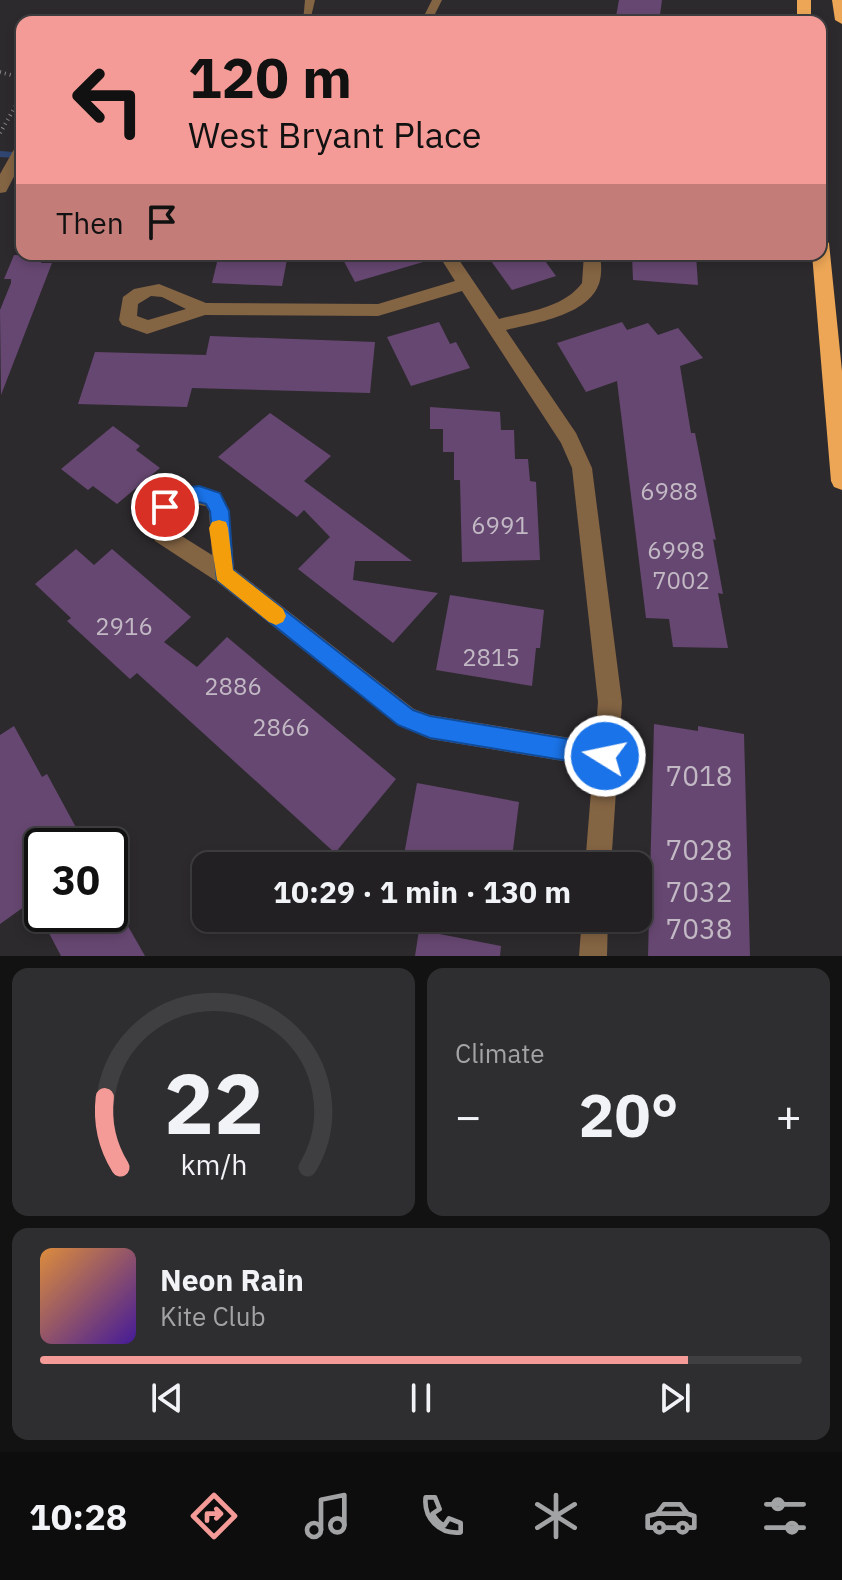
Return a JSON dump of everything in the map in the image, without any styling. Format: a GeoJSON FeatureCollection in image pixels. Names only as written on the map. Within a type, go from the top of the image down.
{"type":"FeatureCollection","features":[{"type":"Feature","properties":{"kind":"highway"},"geometry":{"type":"LineString","coordinates":[[839,0],[842,20]]}},
{"type":"Feature","properties":{"kind":"highway"},"geometry":{"type":"LineString","coordinates":[[822,260],[842,481]]}},
{"type":"Feature","properties":{"kind":"street"},"geometry":{"type":"LineString","coordinates":[[0,188],[16,158]]}},
{"type":"Feature","properties":{"kind":"street"},"geometry":{"type":"LineString","coordinates":[[450,260],[569,439],[582,468],[610,702],[599,852]]}},
{"type":"Feature","properties":{"kind":"street"},"geometry":{"type":"LineString","coordinates":[[495,327],[570,304],[583,295],[590,285],[592,260]]}},
{"type":"Feature","properties":{"kind":"street"},"geometry":{"type":"LineString","coordinates":[[205,309],[378,310],[466,284]]}},
{"type":"Feature","properties":{"kind":"street"},"geometry":{"type":"LineString","coordinates":[[224,574],[406,717],[430,727],[605,756]]}},
{"type":"Feature","properties":{"kind":"street"},"geometry":{"type":"LineString","coordinates":[[593,956],[594,932]]}},
{"type":"Feature","properties":{"kind":"path"},"geometry":{"type":"LineString","coordinates":[[0,133],[16,105]]}},
{"type":"Feature","properties":{"kind":"building"},"geometry":{"type":"Polygon","coordinates":[[[619,0],[662,0],[660,16],[616,16],[619,0]]]}},
{"type":"Feature","properties":{"kind":"building"},"geometry":{"type":"Polygon","coordinates":[[[14,255],[16,260],[52,263],[1,395],[0,310],[11,283],[11,279],[4,279],[14,255]]]}},
{"type":"Feature","properties":{"kind":"building"},"geometry":{"type":"Polygon","coordinates":[[[218,260],[287,260],[282,286],[212,283],[218,260]]]}},
{"type":"Feature","properties":{"kind":"building"},"geometry":{"type":"Polygon","coordinates":[[[343,260],[430,260],[355,282],[343,260]]]}},
{"type":"Feature","properties":{"kind":"building"},"geometry":{"type":"Polygon","coordinates":[[[490,260],[544,260],[556,276],[512,290],[490,260]]]}},
{"type":"Feature","properties":{"kind":"building"},"geometry":{"type":"Polygon","coordinates":[[[632,260],[696,260],[698,285],[633,280],[632,260]]]}},
{"type":"Feature","properties":{"kind":"building"},"geometry":{"type":"Polygon","coordinates":[[[439,322],[450,344],[456,342],[470,368],[411,386],[387,337],[439,322]]]}},
{"type":"Feature","properties":{"kind":"building"},"geometry":{"type":"Polygon","coordinates":[[[622,322],[627,330],[648,323],[658,335],[678,328],[703,358],[680,366],[691,433],[695,433],[716,540],[713,539],[723,594],[718,593],[728,648],[673,647],[669,619],[646,618],[617,381],[586,392],[557,343],[622,322]]]}},
{"type":"Feature","properties":{"kind":"building"},"geometry":{"type":"Polygon","coordinates":[[[210,336],[375,342],[370,393],[192,388],[187,407],[78,404],[95,352],[206,355],[210,336]]]}},
{"type":"Feature","properties":{"kind":"building"},"geometry":{"type":"Polygon","coordinates":[[[430,407],[500,412],[501,430],[514,430],[515,459],[528,459],[530,481],[536,482],[540,560],[462,562],[460,480],[454,480],[454,452],[443,452],[443,429],[430,429],[430,407]]]}},
{"type":"Feature","properties":{"kind":"building"},"geometry":{"type":"Polygon","coordinates":[[[270,413],[331,456],[304,481],[412,561],[355,561],[353,580],[438,593],[393,643],[298,569],[330,537],[304,510],[297,517],[218,457],[270,413]]]}},
{"type":"Feature","properties":{"kind":"building"},"geometry":{"type":"Polygon","coordinates":[[[113,426],[140,446],[136,450],[160,468],[117,504],[93,486],[88,490],[61,469],[113,426]]]}},
{"type":"Feature","properties":{"kind":"building"},"geometry":{"type":"Polygon","coordinates":[[[76,549],[94,565],[112,549],[191,617],[164,642],[197,667],[227,637],[396,779],[334,852],[137,673],[130,679],[67,621],[71,618],[35,584],[76,549]]]}},
{"type":"Feature","properties":{"kind":"building"},"geometry":{"type":"Polygon","coordinates":[[[450,595],[544,610],[532,686],[436,670],[450,595]]]}},
{"type":"Feature","properties":{"kind":"building"},"geometry":{"type":"Polygon","coordinates":[[[654,724],[698,731],[698,726],[744,734],[750,956],[648,956],[649,932],[652,932],[654,724]]]}},
{"type":"Feature","properties":{"kind":"building"},"geometry":{"type":"Polygon","coordinates":[[[14,726],[42,777],[47,774],[76,828],[24,828],[24,907],[0,924],[0,735],[14,726]]]}},
{"type":"Feature","properties":{"kind":"building"},"geometry":{"type":"Polygon","coordinates":[[[417,783],[519,802],[513,852],[405,852],[417,783]]]}},
{"type":"Feature","properties":{"kind":"building"},"geometry":{"type":"Polygon","coordinates":[[[128,926],[145,956],[61,956],[48,932],[128,932],[128,926]]]}},
{"type":"Feature","properties":{"kind":"building"},"geometry":{"type":"Polygon","coordinates":[[[419,932],[501,946],[500,956],[415,956],[419,932]]]}},
{"type":"Feature","properties":{"kind":"waterway"},"geometry":{"type":"LineString","coordinates":[[0,154],[15,155]]}},
{"type":"Feature","properties":{"kind":"slow traffic"},"geometry":{"type":"LineString","coordinates":[[219,528],[224,574],[276,616]]}},
{"type":"Feature","properties":{"kind":"route"},"geometry":{"type":"LineString","coordinates":[[165,507],[180,496],[199,493],[213,499],[219,511],[224,574],[406,717],[430,727],[605,756]]}}]}
